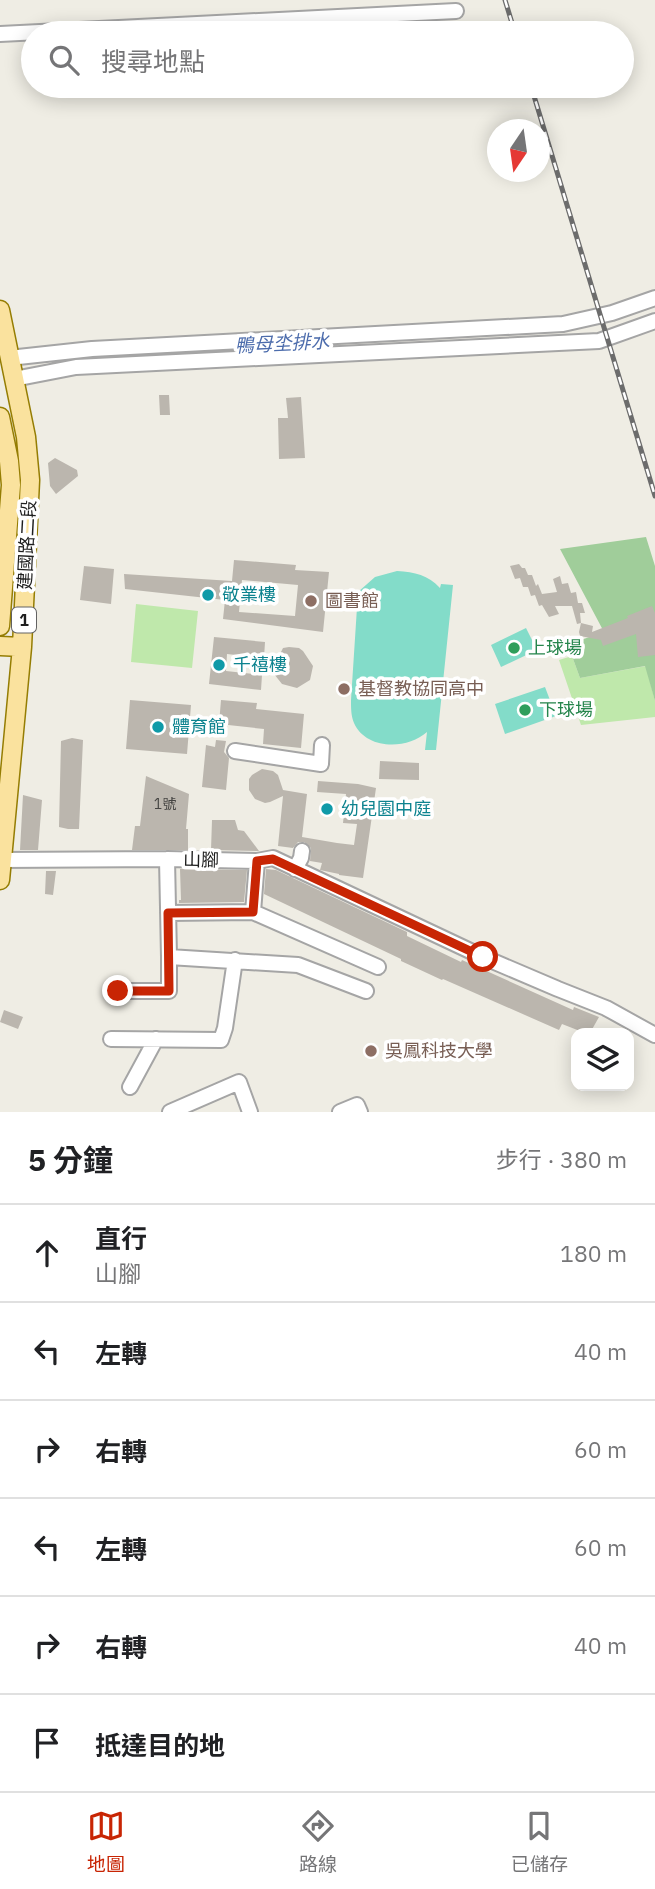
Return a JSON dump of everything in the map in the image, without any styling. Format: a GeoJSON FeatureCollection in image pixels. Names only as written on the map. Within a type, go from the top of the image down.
{"type":"FeatureCollection","features":[{"type":"Feature","properties":{"kind":"main road","name":"1"},"geometry":{"type":"LineString","coordinates":[[0,310],[14,379]]}},
{"type":"Feature","properties":{"kind":"main road","name":"建國路二段"},"geometry":{"type":"LineString","coordinates":[[0,880],[22,647],[30,480],[26,437],[14,379]]}},
{"type":"Feature","properties":{"kind":"main road","name":"建國路二段"},"geometry":{"type":"LineString","coordinates":[[0,417],[11,485],[0,626]]}},
{"type":"Feature","properties":{"kind":"main road"},"geometry":{"type":"LineString","coordinates":[[0,646],[22,647]]}},
{"type":"Feature","properties":{"kind":"street"},"geometry":{"type":"LineString","coordinates":[[258,21],[456,11]]}},
{"type":"Feature","properties":{"kind":"street"},"geometry":{"type":"LineString","coordinates":[[0,34],[21,33]]}},
{"type":"Feature","properties":{"kind":"street"},"geometry":{"type":"LineString","coordinates":[[9,358],[92,349],[563,324],[612,313],[655,298]]}},
{"type":"Feature","properties":{"kind":"street"},"geometry":{"type":"LineString","coordinates":[[14,379],[75,366],[599,341],[655,321]]}},
{"type":"Feature","properties":{"kind":"street"},"geometry":{"type":"LineString","coordinates":[[234,751],[321,764],[322,745]]}},
{"type":"Feature","properties":{"kind":"street"},"geometry":{"type":"LineString","coordinates":[[295,869],[302,851]]}},
{"type":"Feature","properties":{"kind":"street"},"geometry":{"type":"LineString","coordinates":[[118,991],[169,991],[167,859]]}},
{"type":"Feature","properties":{"kind":"street","name":"山腳"},"geometry":{"type":"LineString","coordinates":[[1,860],[273,859],[483,957],[606,1008],[655,1035]]}},
{"type":"Feature","properties":{"kind":"street"},"geometry":{"type":"LineString","coordinates":[[253,912],[257,861]]}},
{"type":"Feature","properties":{"kind":"street"},"geometry":{"type":"LineString","coordinates":[[168,913],[253,912],[378,967]]}},
{"type":"Feature","properties":{"kind":"street"},"geometry":{"type":"LineString","coordinates":[[169,957],[298,965],[366,991]]}},
{"type":"Feature","properties":{"kind":"street"},"geometry":{"type":"LineString","coordinates":[[111,1039],[221,1040],[235,960]]}},
{"type":"Feature","properties":{"kind":"street"},"geometry":{"type":"LineString","coordinates":[[130,1087],[156,1039]]}},
{"type":"Feature","properties":{"kind":"street"},"geometry":{"type":"LineString","coordinates":[[170,1112],[239,1082],[250,1112]]}},
{"type":"Feature","properties":{"kind":"street"},"geometry":{"type":"LineString","coordinates":[[340,1112],[357,1105],[360,1112]]}},
{"type":"Feature","properties":{"kind":"green space"},"geometry":{"type":"Polygon","coordinates":[[[646,537],[655,566],[655,701],[645,666],[580,678],[572,656],[575,642],[604,632],[560,549],[646,537]]]}},
{"type":"Feature","properties":{"kind":"green space"},"geometry":{"type":"Polygon","coordinates":[[[136,604],[198,611],[192,668],[131,662],[136,604]]]}},
{"type":"Feature","properties":{"kind":"green space"},"geometry":{"type":"Polygon","coordinates":[[[572,656],[580,678],[646,666],[655,701],[655,717],[581,725],[559,660],[572,656]]]}},
{"type":"Feature","properties":{"kind":"shaded area"},"geometry":{"type":"Polygon","coordinates":[[[397,571],[421,575],[440,588],[441,584],[453,585],[436,750],[425,750],[427,732],[409,742],[377,742],[360,732],[352,718],[358,592],[375,577],[397,571]]]}},
{"type":"Feature","properties":{"kind":"shaded area","name":"上球場"},"geometry":{"type":"Polygon","coordinates":[[[526,628],[537,650],[501,667],[491,645],[526,628]]]}},
{"type":"Feature","properties":{"kind":"shaded area","name":"下球場"},"geometry":{"type":"Polygon","coordinates":[[[545,687],[556,716],[505,734],[495,704],[545,687]]]}},
{"type":"Feature","properties":{"kind":"building"},"geometry":{"type":"Polygon","coordinates":[[[159,395],[169,395],[170,415],[160,415],[159,395]]]}},
{"type":"Feature","properties":{"kind":"building"},"geometry":{"type":"Polygon","coordinates":[[[301,397],[305,458],[279,459],[278,418],[288,418],[286,398],[301,397]]]}},
{"type":"Feature","properties":{"kind":"building"},"geometry":{"type":"Polygon","coordinates":[[[55,458],[77,470],[78,476],[56,494],[50,486],[48,463],[55,458]]]}},
{"type":"Feature","properties":{"kind":"building","name":"敬業樓"},"geometry":{"type":"Polygon","coordinates":[[[234,560],[296,565],[295,570],[329,572],[323,632],[223,619],[225,600],[125,589],[124,574],[232,581],[234,560]],[[242,580],[239,612],[295,616],[298,585],[242,580]]]}},
{"type":"Feature","properties":{"kind":"building"},"geometry":{"type":"Polygon","coordinates":[[[519,564],[525,568],[528,575],[532,575],[542,594],[557,592],[553,579],[560,576],[562,584],[568,583],[571,593],[576,592],[578,603],[582,603],[585,613],[580,613],[581,623],[577,624],[572,606],[555,606],[559,614],[549,617],[542,605],[539,606],[535,595],[531,596],[528,587],[523,587],[520,578],[515,579],[510,566],[519,564]]]}},
{"type":"Feature","properties":{"kind":"building"},"geometry":{"type":"Polygon","coordinates":[[[84,566],[114,569],[111,604],[80,600],[84,566]]]}},
{"type":"Feature","properties":{"kind":"building"},"geometry":{"type":"Polygon","coordinates":[[[652,606],[655,613],[655,655],[638,657],[636,634],[603,646],[601,640],[580,636],[581,623],[593,626],[592,632],[652,606]]]}},
{"type":"Feature","properties":{"kind":"building","name":"千禧樓"},"geometry":{"type":"Polygon","coordinates":[[[214,637],[265,642],[264,658],[227,654],[226,671],[262,675],[261,690],[209,684],[214,637]]]}},
{"type":"Feature","properties":{"kind":"building"},"geometry":{"type":"Polygon","coordinates":[[[283,648],[303,651],[313,666],[310,680],[297,688],[282,684],[274,674],[283,648]]]}},
{"type":"Feature","properties":{"kind":"building","name":"體育館"},"geometry":{"type":"Polygon","coordinates":[[[130,700],[191,705],[187,754],[126,749],[130,700]]]}},
{"type":"Feature","properties":{"kind":"building"},"geometry":{"type":"Polygon","coordinates":[[[221,700],[257,703],[256,709],[304,714],[301,748],[263,744],[264,729],[219,724],[221,700]]]}},
{"type":"Feature","properties":{"kind":"building"},"geometry":{"type":"Polygon","coordinates":[[[72,738],[83,740],[79,829],[59,827],[61,741],[72,738]]]}},
{"type":"Feature","properties":{"kind":"building"},"geometry":{"type":"Polygon","coordinates":[[[216,740],[226,741],[224,752],[229,758],[226,790],[202,787],[206,745],[215,747],[216,740]]]}},
{"type":"Feature","properties":{"kind":"building"},"geometry":{"type":"Polygon","coordinates":[[[380,761],[419,763],[419,780],[379,779],[380,761]]]}},
{"type":"Feature","properties":{"kind":"building"},"geometry":{"type":"Polygon","coordinates":[[[262,769],[278,775],[283,790],[307,794],[302,837],[337,843],[354,845],[357,824],[343,823],[346,794],[317,792],[318,781],[376,788],[363,878],[320,870],[322,863],[310,861],[311,848],[304,842],[298,842],[293,848],[278,846],[283,796],[265,803],[255,799],[249,790],[249,779],[262,769]]]}},
{"type":"Feature","properties":{"kind":"building"},"geometry":{"type":"Polygon","coordinates":[[[146,776],[189,794],[186,829],[188,850],[132,850],[135,826],[140,826],[146,776]]]}},
{"type":"Feature","properties":{"kind":"building"},"geometry":{"type":"Polygon","coordinates":[[[23,795],[42,800],[38,850],[20,850],[23,795]]]}},
{"type":"Feature","properties":{"kind":"building"},"geometry":{"type":"Polygon","coordinates":[[[212,820],[235,820],[238,830],[244,831],[259,851],[211,850],[212,820]]]}},
{"type":"Feature","properties":{"kind":"building"},"geometry":{"type":"Polygon","coordinates":[[[180,869],[247,870],[244,902],[179,903],[180,869]]]}},
{"type":"Feature","properties":{"kind":"building"},"geometry":{"type":"Polygon","coordinates":[[[266,869],[276,870],[407,932],[407,936],[461,962],[462,960],[573,1010],[574,1007],[599,1017],[593,1028],[572,1028],[562,1024],[559,1030],[442,980],[264,894],[266,869]]]}},
{"type":"Feature","properties":{"kind":"building"},"geometry":{"type":"Polygon","coordinates":[[[46,871],[56,871],[53,895],[45,894],[46,871]]]}},
{"type":"Feature","properties":{"kind":"building"},"geometry":{"type":"Polygon","coordinates":[[[4,1010],[23,1017],[18,1029],[0,1022],[4,1010]]]}},
{"type":"Feature","properties":{"kind":"railway"},"geometry":{"type":"LineString","coordinates":[[505,0],[511,21]]}},
{"type":"Feature","properties":{"kind":"railway"},"geometry":{"type":"LineString","coordinates":[[535,98],[655,496]]}},
{"type":"Feature","properties":{"kind":"place","name":"敬業樓"},"geometry":{"type":"Point","coordinates":[208,595]}},
{"type":"Feature","properties":{"kind":"place","name":"圖書館"},"geometry":{"type":"Point","coordinates":[311,601]}},
{"type":"Feature","properties":{"kind":"place","name":"上球場"},"geometry":{"type":"Point","coordinates":[514,648]}},
{"type":"Feature","properties":{"kind":"place","name":"千禧樓"},"geometry":{"type":"Point","coordinates":[219,665]}},
{"type":"Feature","properties":{"kind":"place","name":"基督教協同高中"},"geometry":{"type":"Point","coordinates":[344,689]}},
{"type":"Feature","properties":{"kind":"place","name":"下球場"},"geometry":{"type":"Point","coordinates":[525,710]}},
{"type":"Feature","properties":{"kind":"place","name":"體育館"},"geometry":{"type":"Point","coordinates":[158,727]}},
{"type":"Feature","properties":{"kind":"place","name":"幼兒園中庭"},"geometry":{"type":"Point","coordinates":[327,809]}},
{"type":"Feature","properties":{"kind":"place","name":"吳鳳科技大學"},"geometry":{"type":"Point","coordinates":[371,1051]}},
{"type":"Feature","properties":{"kind":"route"},"geometry":{"type":"LineString","coordinates":[[118,991],[169,991],[168,913],[253,912],[257,861],[273,859],[483,957]]}},
{"type":"Feature","properties":{"kind":"water label","name":"鴨母坔排水"},"geometry":{"type":"Point","coordinates":[282,343]}}]}
